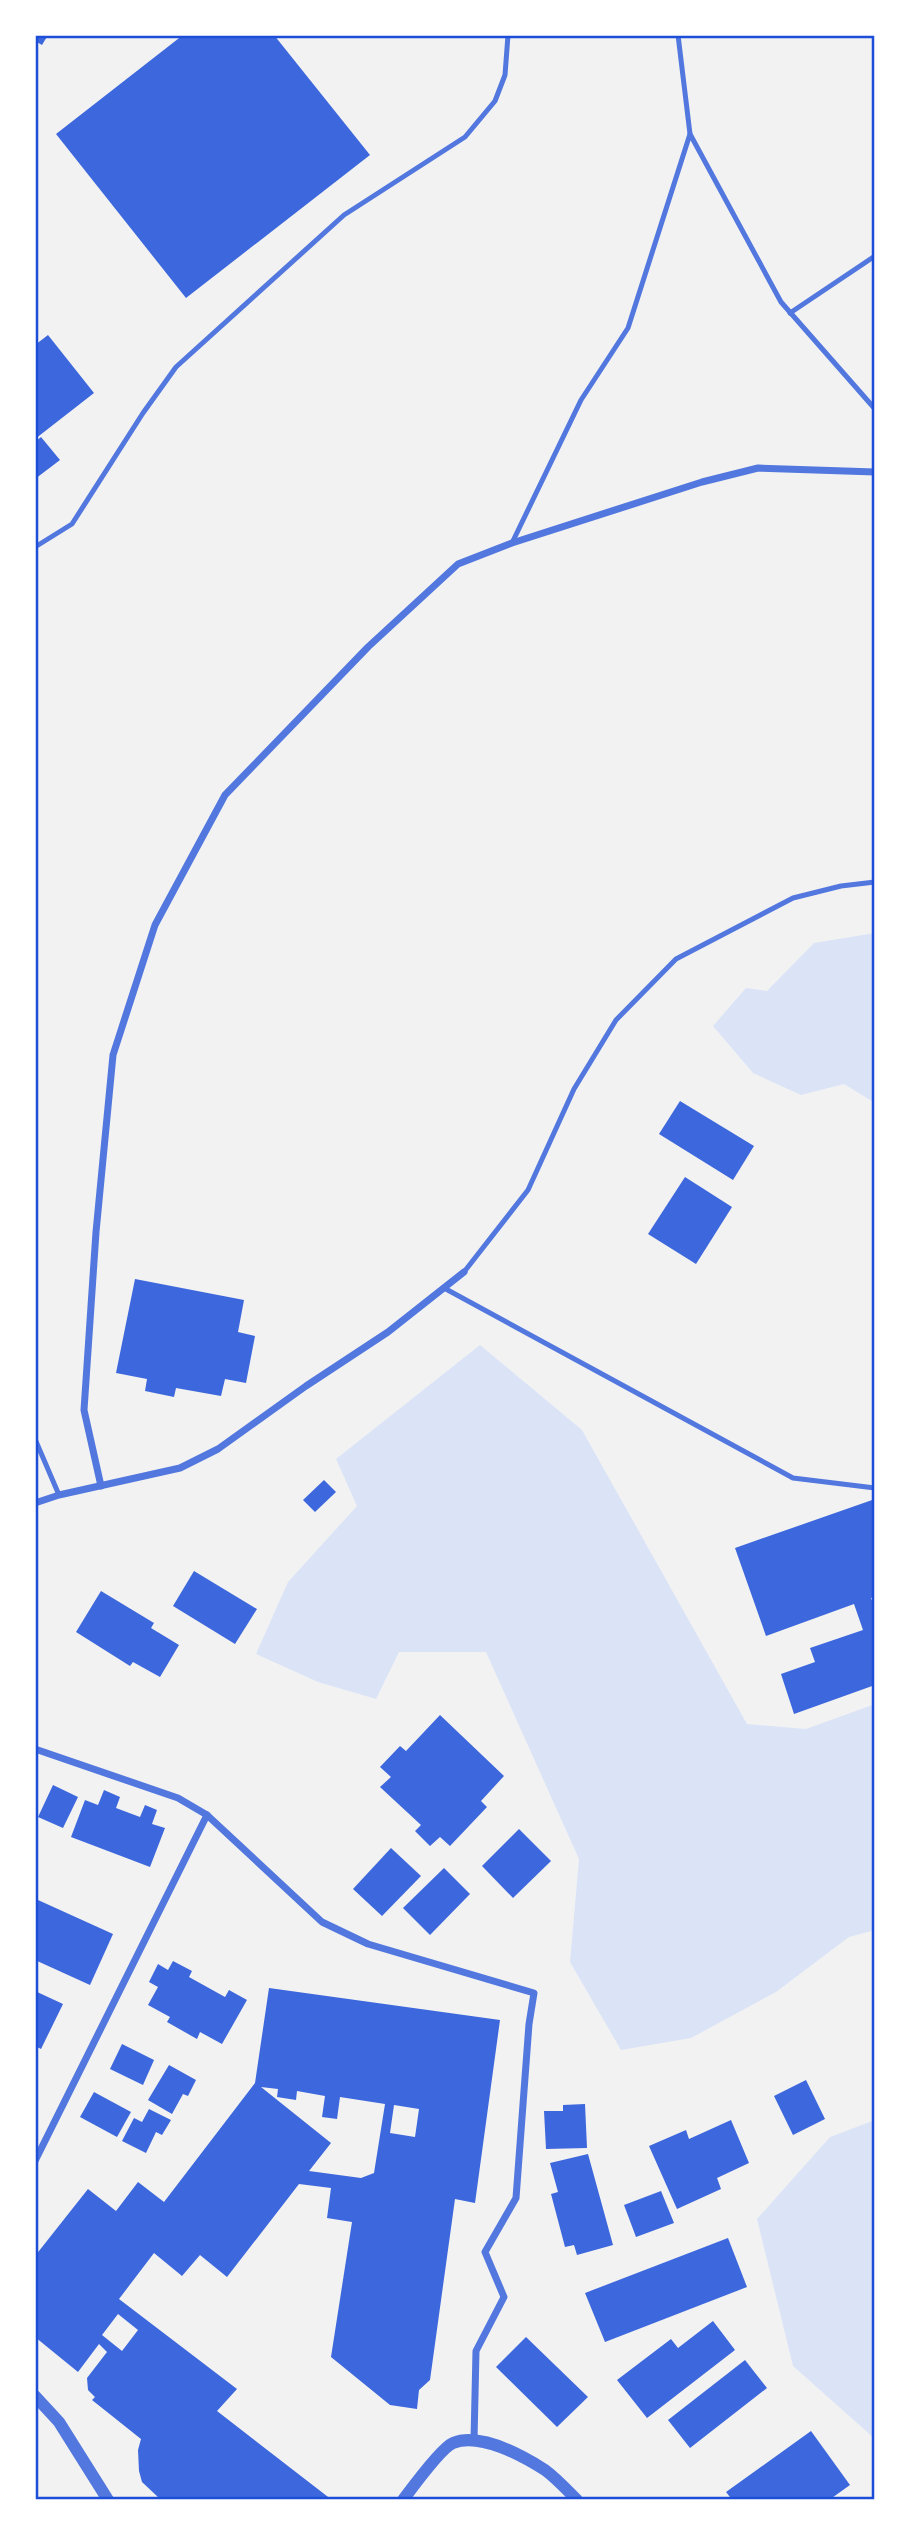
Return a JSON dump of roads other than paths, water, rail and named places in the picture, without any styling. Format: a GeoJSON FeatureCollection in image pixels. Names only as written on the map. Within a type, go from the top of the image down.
{"type":"FeatureCollection","features":[{"type":"Feature","properties":{"kind":"street"},"geometry":{"type":"LineString","coordinates":[[101,1486],[84,1410],[96,1232],[113,1055],[155,925],[225,795],[368,647],[458,564],[512,543],[702,482],[758,468],[875,471]]}},
{"type":"Feature","properties":{"kind":"street"},"geometry":{"type":"LineString","coordinates":[[35,1503],[59,1495],[180,1468],[218,1449],[388,1332],[464,1272]]}},
{"type":"Feature","properties":{"kind":"street"},"geometry":{"type":"LineString","coordinates":[[35,1749],[178,1798],[233,1836],[321,1922],[368,1944],[534,1993],[529,2024],[516,2198],[485,2252],[504,2297],[476,2351],[474,2440]]}},
{"type":"Feature","properties":{"kind":"street"},"geometry":{"type":"LineString","coordinates":[[35,2161],[206,1815]]}},
{"type":"Feature","properties":{"kind":"street"},"geometry":{"type":"LineString","coordinates":[[35,2396],[59,2422],[108,2500]]}},
{"type":"Feature","properties":{"kind":"street"},"geometry":{"type":"LineString","coordinates":[[403,2500],[422,2474],[452,2443],[474,2440],[497,2445],[546,2471],[577,2500]]}},
{"type":"Feature","properties":{"kind":"lane"},"geometry":{"type":"LineString","coordinates":[[35,547],[72,524],[143,413],[176,367],[344,215],[465,137],[495,102],[505,75],[508,35]]}},
{"type":"Feature","properties":{"kind":"lane"},"geometry":{"type":"LineString","coordinates":[[678,35],[690,135],[782,302],[875,409]]}},
{"type":"Feature","properties":{"kind":"lane"},"geometry":{"type":"LineString","coordinates":[[512,543],[581,400],[628,328],[690,135]]}},
{"type":"Feature","properties":{"kind":"lane"},"geometry":{"type":"LineString","coordinates":[[790,313],[875,256]]}},
{"type":"Feature","properties":{"kind":"lane"},"geometry":{"type":"LineString","coordinates":[[464,1272],[528,1190],[574,1089],[616,1020],[676,959],[793,898],[841,886],[875,882]]}},
{"type":"Feature","properties":{"kind":"lane"},"geometry":{"type":"LineString","coordinates":[[444,1288],[793,1478],[875,1488]]}},
{"type":"Feature","properties":{"kind":"lane"},"geometry":{"type":"LineString","coordinates":[[35,1439],[59,1495]]}}]}
